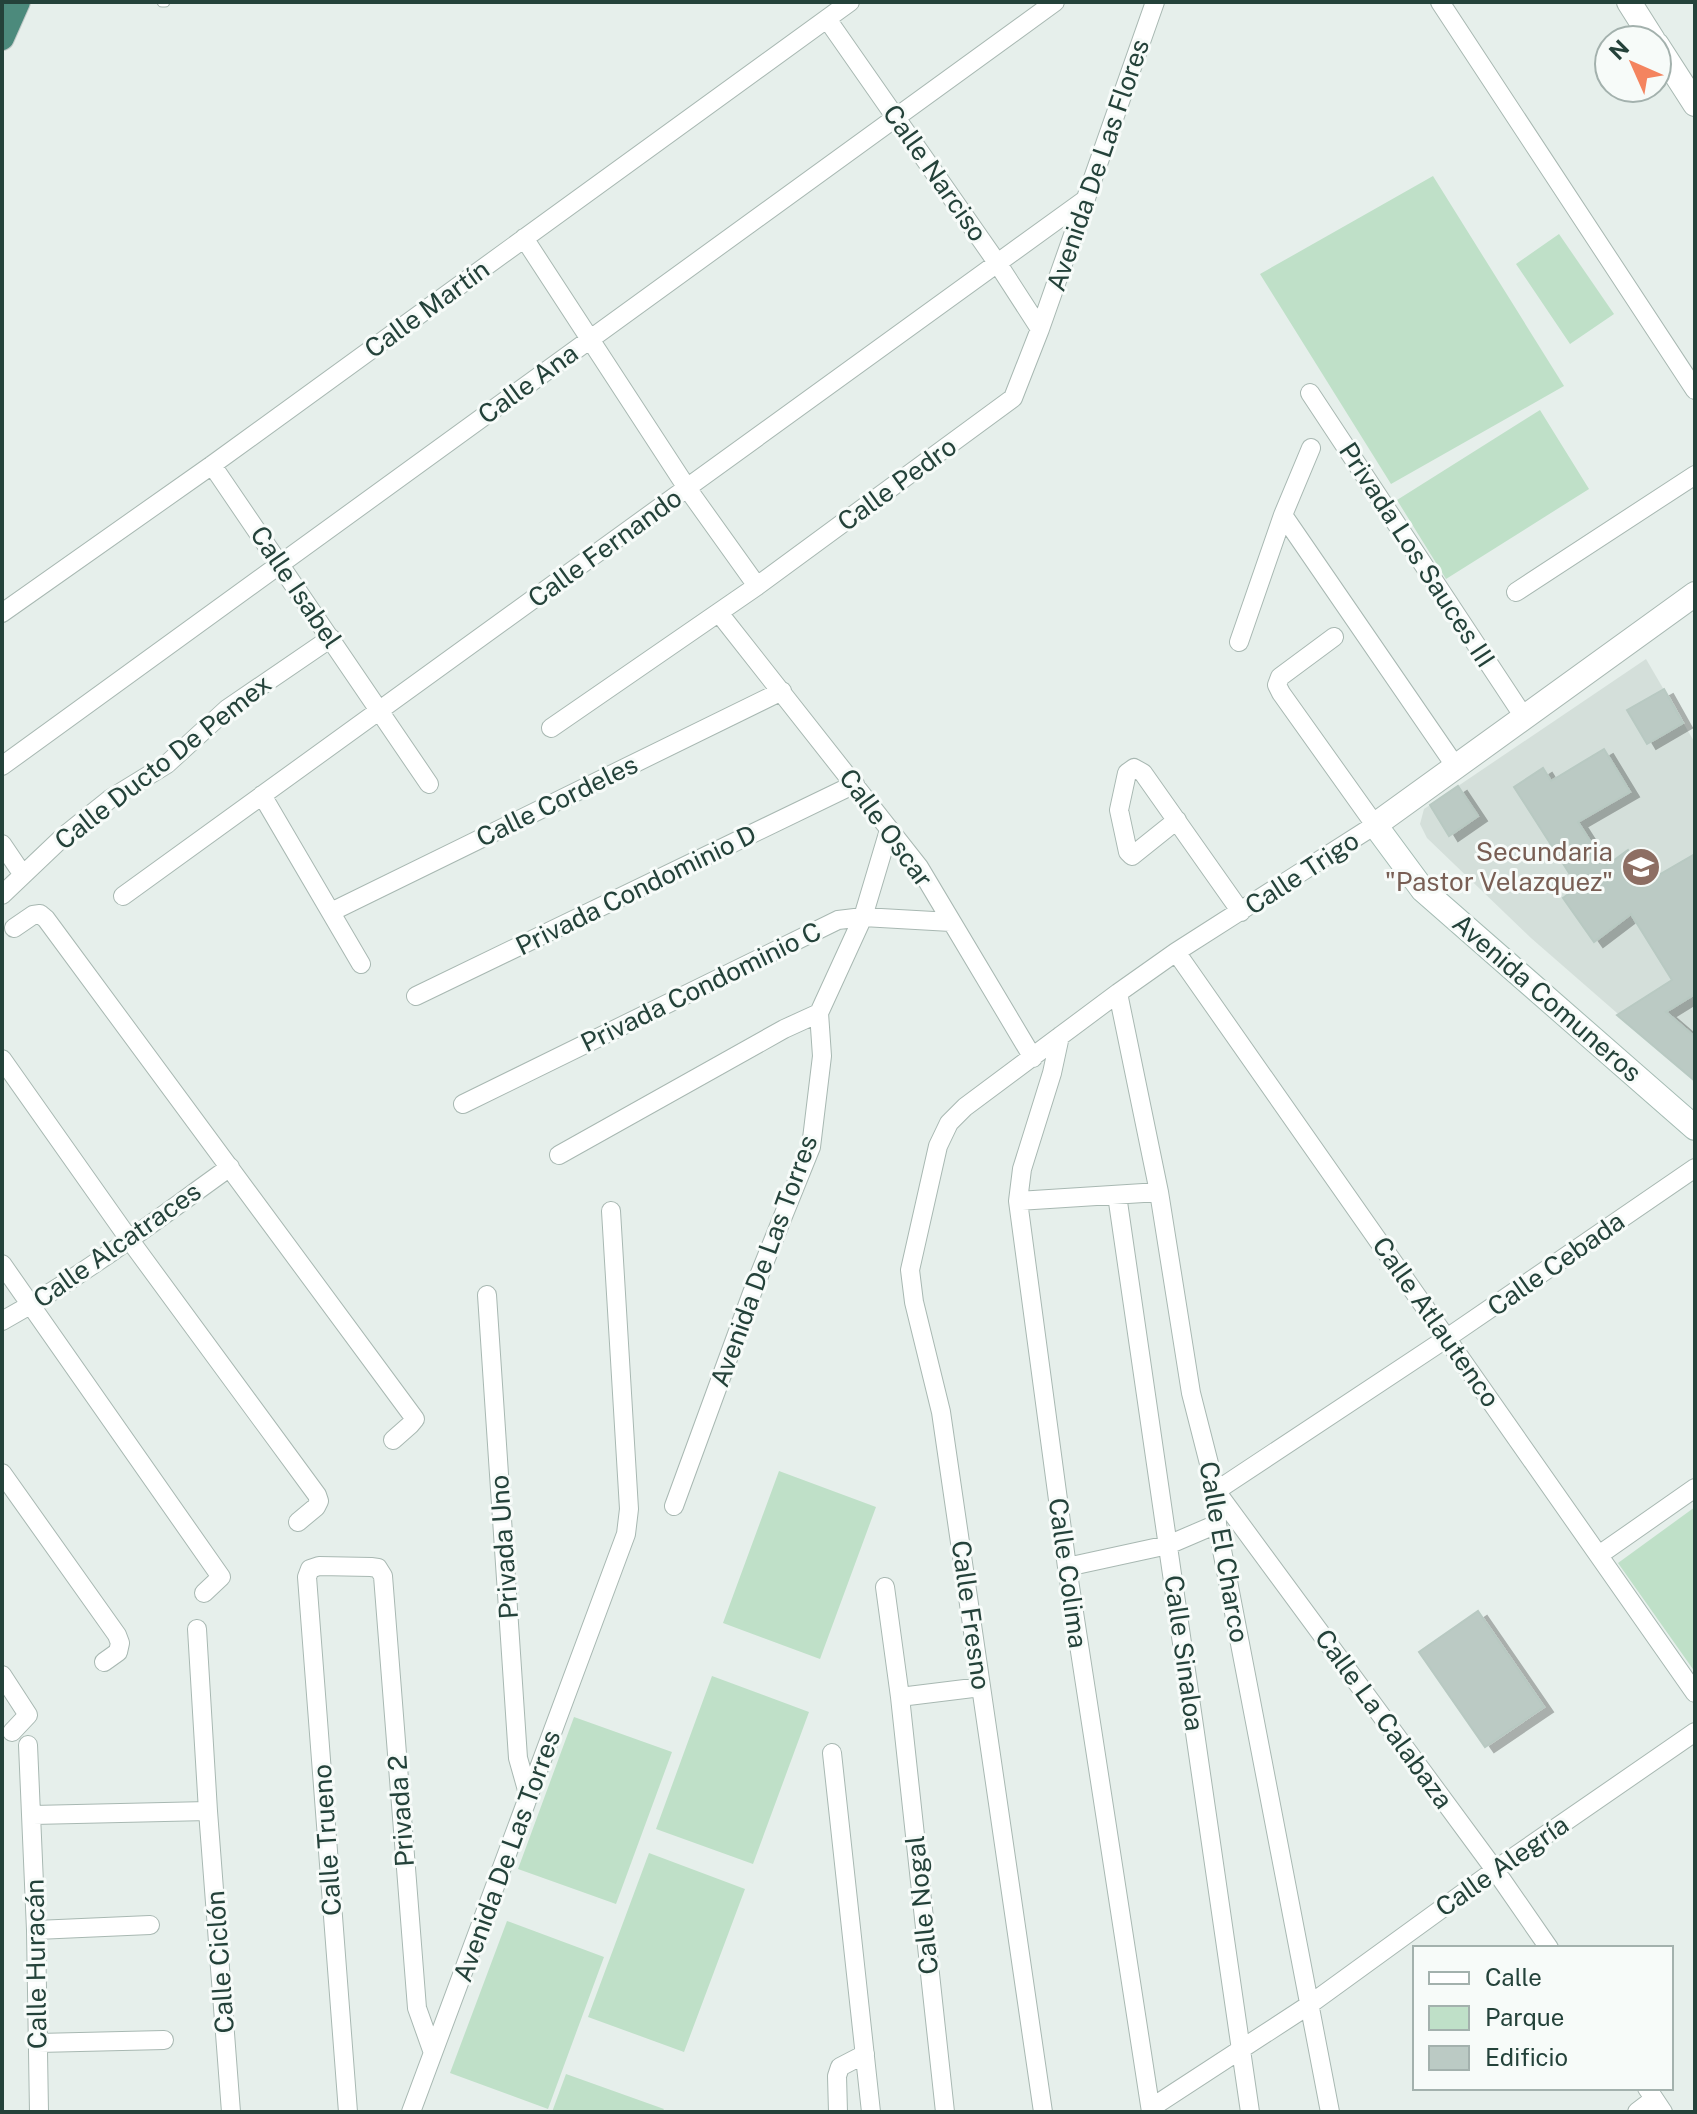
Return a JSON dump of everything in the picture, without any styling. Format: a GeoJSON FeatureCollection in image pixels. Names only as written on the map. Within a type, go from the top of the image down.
{"type":"FeatureCollection","features":[{"type":"Feature","properties":{"kind":"highway"},"geometry":{"type":"LineString","coordinates":[[2,38],[18,2]]}},
{"type":"Feature","properties":{"kind":"street","name":"Calle Martín"},"geometry":{"type":"LineString","coordinates":[[2,613],[212,465],[850,2]]}},
{"type":"Feature","properties":{"kind":"street","name":"Calle Ana"},"geometry":{"type":"LineString","coordinates":[[2,766],[1055,2]]}},
{"type":"Feature","properties":{"kind":"street","name":"Avenida De Las Flores"},"geometry":{"type":"LineString","coordinates":[[1040,329],[1155,2]]}},
{"type":"Feature","properties":{"kind":"street"},"geometry":{"type":"LineString","coordinates":[[1440,2],[1695,390]]}},
{"type":"Feature","properties":{"kind":"street"},"geometry":{"type":"LineString","coordinates":[[1629,2],[1643,24]]}},
{"type":"Feature","properties":{"kind":"street","name":"Calle Narciso"},"geometry":{"type":"LineString","coordinates":[[827,19],[1040,329]]}},
{"type":"Feature","properties":{"kind":"street"},"geometry":{"type":"LineString","coordinates":[[1673,66],[1691,90]]}},
{"type":"Feature","properties":{"kind":"street","name":"Calle Fernando"},"geometry":{"type":"LineString","coordinates":[[123,896],[1086,199]]}},
{"type":"Feature","properties":{"kind":"street"},"geometry":{"type":"LineString","coordinates":[[524,238],[687,488],[757,586]]}},
{"type":"Feature","properties":{"kind":"street","name":"Calle Pedro"},"geometry":{"type":"LineString","coordinates":[[551,728],[757,586],[1013,398],[1040,329]]}},
{"type":"Feature","properties":{"kind":"street","name":"Privada Los Sauces III"},"geometry":{"type":"LineString","coordinates":[[1310,393],[1524,717]]}},
{"type":"Feature","properties":{"kind":"street"},"geometry":{"type":"LineString","coordinates":[[1239,642],[1283,515],[1311,448]]}},
{"type":"Feature","properties":{"kind":"street","name":"Calle Isabel"},"geometry":{"type":"LineString","coordinates":[[212,465],[429,784]]}},
{"type":"Feature","properties":{"kind":"street"},"geometry":{"type":"LineString","coordinates":[[1516,592],[1695,475]]}},
{"type":"Feature","properties":{"kind":"street"},"geometry":{"type":"LineString","coordinates":[[1283,515],[1456,767]]}},
{"type":"Feature","properties":{"kind":"street","name":"Calle Trigo"},"geometry":{"type":"LineString","coordinates":[[949,1123],[965,1107],[1118,993],[1176,952],[1375,825],[1695,594]]}},
{"type":"Feature","properties":{"kind":"street","name":"Calle Oscar"},"geometry":{"type":"LineString","coordinates":[[719,613],[919,867],[1033,1058]]}},
{"type":"Feature","properties":{"kind":"street"},"geometry":{"type":"LineString","coordinates":[[1334,637],[1280,677],[1277,685],[1375,825]]}},
{"type":"Feature","properties":{"kind":"street","name":"Calle Ducto De Pemex"},"geometry":{"type":"LineString","coordinates":[[2,895],[64,836],[110,799],[167,764],[227,709],[331,638]]}},
{"type":"Feature","properties":{"kind":"street","name":"Calle Cordeles"},"geometry":{"type":"LineString","coordinates":[[331,912],[782,691]]}},
{"type":"Feature","properties":{"kind":"street"},"geometry":{"type":"LineString","coordinates":[[1177,820],[1132,856],[1128,852],[1119,810],[1127,773],[1134,768],[1143,773],[1177,820],[1241,912]]}},
{"type":"Feature","properties":{"kind":"street","name":"Privada Condominio D"},"geometry":{"type":"LineString","coordinates":[[416,996],[855,784]]}},
{"type":"Feature","properties":{"kind":"street"},"geometry":{"type":"LineString","coordinates":[[262,795],[361,964]]}},
{"type":"Feature","properties":{"kind":"street","name":"Avenida Comuneros"},"geometry":{"type":"LineString","coordinates":[[1375,825],[1423,890],[1695,1128]]}},
{"type":"Feature","properties":{"kind":"street","name":"Avenida De Las Torres"},"geometry":{"type":"LineString","coordinates":[[674,1506],[752,1293],[811,1147],[822,1056],[819,1013],[863,917],[889,830]]}},
{"type":"Feature","properties":{"kind":"street"},"geometry":{"type":"LineString","coordinates":[[2,844],[23,875]]}},
{"type":"Feature","properties":{"kind":"street"},"geometry":{"type":"LineString","coordinates":[[14,928],[33,915],[40,914],[46,919],[230,1167],[415,1419],[393,1440]]}},
{"type":"Feature","properties":{"kind":"street","name":"Privada Condominio C"},"geometry":{"type":"LineString","coordinates":[[463,1104],[838,920],[863,917],[951,922]]}},
{"type":"Feature","properties":{"kind":"street","name":"Calle Atlautenco"},"geometry":{"type":"LineString","coordinates":[[1176,952],[1695,1693]]}},
{"type":"Feature","properties":{"kind":"street","name":"Calle El Charco"},"geometry":{"type":"LineString","coordinates":[[1118,993],[1159,1192],[1191,1393],[1216,1491],[1217,1524],[1330,2112]]}},
{"type":"Feature","properties":{"kind":"street"},"geometry":{"type":"LineString","coordinates":[[559,1155],[784,1029],[819,1013]]}},
{"type":"Feature","properties":{"kind":"street","name":"Calle Colima"},"geometry":{"type":"LineString","coordinates":[[1060,1036],[1052,1073],[1022,1169],[1018,1201],[1067,1567],[1151,2110]]}},
{"type":"Feature","properties":{"kind":"street"},"geometry":{"type":"LineString","coordinates":[[2,1059],[129,1239],[317,1495],[319,1501],[316,1507],[298,1522]]}},
{"type":"Feature","properties":{"kind":"street","name":"Calle Fresno"},"geometry":{"type":"LineString","coordinates":[[949,1123],[938,1146],[910,1270],[914,1302],[941,1412],[1043,2112]]}},
{"type":"Feature","properties":{"kind":"street","name":"Calle Alcatraces"},"geometry":{"type":"LineString","coordinates":[[2,1321],[129,1239],[230,1167]]}},
{"type":"Feature","properties":{"kind":"street","name":"Calle Cebada"},"geometry":{"type":"LineString","coordinates":[[1216,1491],[1695,1168]]}},
{"type":"Feature","properties":{"kind":"street"},"geometry":{"type":"LineString","coordinates":[[1018,1201],[1159,1192]]}},
{"type":"Feature","properties":{"kind":"street","name":"Calle Sinaloa"},"geometry":{"type":"LineString","coordinates":[[1117,1195],[1250,2112]]}},
{"type":"Feature","properties":{"kind":"street","name":"Avenida De Las Torres"},"geometry":{"type":"LineString","coordinates":[[411,2112],[626,1534],[629,1509],[611,1211]]}},
{"type":"Feature","properties":{"kind":"street"},"geometry":{"type":"LineString","coordinates":[[2,1264],[221,1577],[204,1593]]}},
{"type":"Feature","properties":{"kind":"street","name":"Privada Uno"},"geometry":{"type":"LineString","coordinates":[[487,1295],[518,1758],[529,1798]]}},
{"type":"Feature","properties":{"kind":"street"},"geometry":{"type":"LineString","coordinates":[[2,1473],[117,1635],[120,1643],[118,1652],[104,1662]]}},
{"type":"Feature","properties":{"kind":"street"},"geometry":{"type":"LineString","coordinates":[[1599,1555],[1695,1488]]}},
{"type":"Feature","properties":{"kind":"street","name":"Calle La Calabaza"},"geometry":{"type":"LineString","coordinates":[[1216,1491],[1548,1946]]}},
{"type":"Feature","properties":{"kind":"street"},"geometry":{"type":"LineString","coordinates":[[1067,1567],[1168,1545],[1217,1524]]}},
{"type":"Feature","properties":{"kind":"street","name":"Privada 2"},"geometry":{"type":"LineString","coordinates":[[310,1569],[319,1566],[371,1567],[378,1568],[383,1576],[417,2008],[433,2053]]}},
{"type":"Feature","properties":{"kind":"street","name":"Calle Trueno"},"geometry":{"type":"LineString","coordinates":[[310,1569],[307,1577],[348,2112]]}},
{"type":"Feature","properties":{"kind":"street","name":"Calle Nogal"},"geometry":{"type":"LineString","coordinates":[[885,1587],[900,1697],[945,2112]]}},
{"type":"Feature","properties":{"kind":"street","name":"Calle Ciclón"},"geometry":{"type":"LineString","coordinates":[[197,1629],[231,2112]]}},
{"type":"Feature","properties":{"kind":"street"},"geometry":{"type":"LineString","coordinates":[[2,1675],[28,1715],[12,1732]]}},
{"type":"Feature","properties":{"kind":"street"},"geometry":{"type":"LineString","coordinates":[[900,1697],[981,1687]]}},
{"type":"Feature","properties":{"kind":"street","name":"Calle Alegría"},"geometry":{"type":"LineString","coordinates":[[1151,2110],[1309,2005],[1495,1870],[1695,1732]]}},
{"type":"Feature","properties":{"kind":"street","name":"Calle Huracán"},"geometry":{"type":"LineString","coordinates":[[28,1745],[33,1815],[39,2112]]}},
{"type":"Feature","properties":{"kind":"street"},"geometry":{"type":"LineString","coordinates":[[832,1753],[871,2112]]}},
{"type":"Feature","properties":{"kind":"street"},"geometry":{"type":"LineString","coordinates":[[33,1815],[208,1811]]}},
{"type":"Feature","properties":{"kind":"street"},"geometry":{"type":"LineString","coordinates":[[36,1930],[150,1925]]}},
{"type":"Feature","properties":{"kind":"street"},"geometry":{"type":"LineString","coordinates":[[38,2043],[164,2040]]}},
{"type":"Feature","properties":{"kind":"street"},"geometry":{"type":"LineString","coordinates":[[838,2112],[837,2076],[840,2067],[865,2054]]}},
{"type":"Feature","properties":{"kind":"street"},"geometry":{"type":"LineString","coordinates":[[1637,2112],[1655,2100]]}},
{"type":"Feature","properties":{"kind":"shaded area"},"geometry":{"type":"Polygon","coordinates":[[[1646,659],[1695,743],[1695,1081],[1531,938],[1427,838],[1420,824],[1424,809],[1646,659]]]}},
{"type":"Feature","properties":{"kind":"green space"},"geometry":{"type":"Polygon","coordinates":[[[1433,176],[1564,386],[1391,484],[1260,274],[1433,176]]]}},
{"type":"Feature","properties":{"kind":"green space"},"geometry":{"type":"Polygon","coordinates":[[[1559,234],[1614,314],[1570,344],[1516,264],[1559,234]]]}},
{"type":"Feature","properties":{"kind":"green space"},"geometry":{"type":"Polygon","coordinates":[[[1540,410],[1589,489],[1446,579],[1397,500],[1540,410]]]}},
{"type":"Feature","properties":{"kind":"green space"},"geometry":{"type":"Polygon","coordinates":[[[779,1471],[876,1507],[820,1659],[723,1623],[779,1471]]]}},
{"type":"Feature","properties":{"kind":"green space"},"geometry":{"type":"Polygon","coordinates":[[[1695,1507],[1695,1672],[1618,1563],[1695,1507]]]}},
{"type":"Feature","properties":{"kind":"green space"},"geometry":{"type":"Polygon","coordinates":[[[712,1676],[809,1712],[753,1864],[656,1829],[712,1676]]]}},
{"type":"Feature","properties":{"kind":"green space"},"geometry":{"type":"Polygon","coordinates":[[[574,1717],[672,1752],[616,1904],[518,1869],[574,1717]]]}},
{"type":"Feature","properties":{"kind":"green space"},"geometry":{"type":"Polygon","coordinates":[[[649,1853],[745,1889],[684,2052],[588,2017],[649,1853]]]}},
{"type":"Feature","properties":{"kind":"green space"},"geometry":{"type":"Polygon","coordinates":[[[507,1921],[604,1957],[548,2109],[450,2073],[507,1921]]]}},
{"type":"Feature","properties":{"kind":"green space"},"geometry":{"type":"Polygon","coordinates":[[[566,2074],[664,2109],[662,2112],[552,2112],[566,2074]]]}},
{"type":"Feature","properties":{"kind":"building"},"geometry":{"type":"Polygon","coordinates":[[[1664,689],[1683,723],[1647,744],[1627,710],[1664,689]]]}},
{"type":"Feature","properties":{"kind":"building"},"geometry":{"type":"Polygon","coordinates":[[[1604,749],[1630,792],[1578,822],[1606,866],[1628,850],[1650,880],[1695,854],[1695,994],[1666,1012],[1695,1037],[1695,1081],[1617,1015],[1672,980],[1631,914],[1594,942],[1563,898],[1578,887],[1514,787],[1543,768],[1551,781],[1604,749]]]}},
{"type":"Feature","properties":{"kind":"building"},"geometry":{"type":"Polygon","coordinates":[[[1458,786],[1478,816],[1449,836],[1430,805],[1458,786]]]}},
{"type":"Feature","properties":{"kind":"building"},"geometry":{"type":"Polygon","coordinates":[[[1478,1611],[1544,1707],[1485,1747],[1419,1652],[1478,1611]]]}},
{"type":"Feature","properties":{"kind":"place","name":"Secundaria \"Pastor Velazquez\""},"geometry":{"type":"Point","coordinates":[1641,867]}}]}
